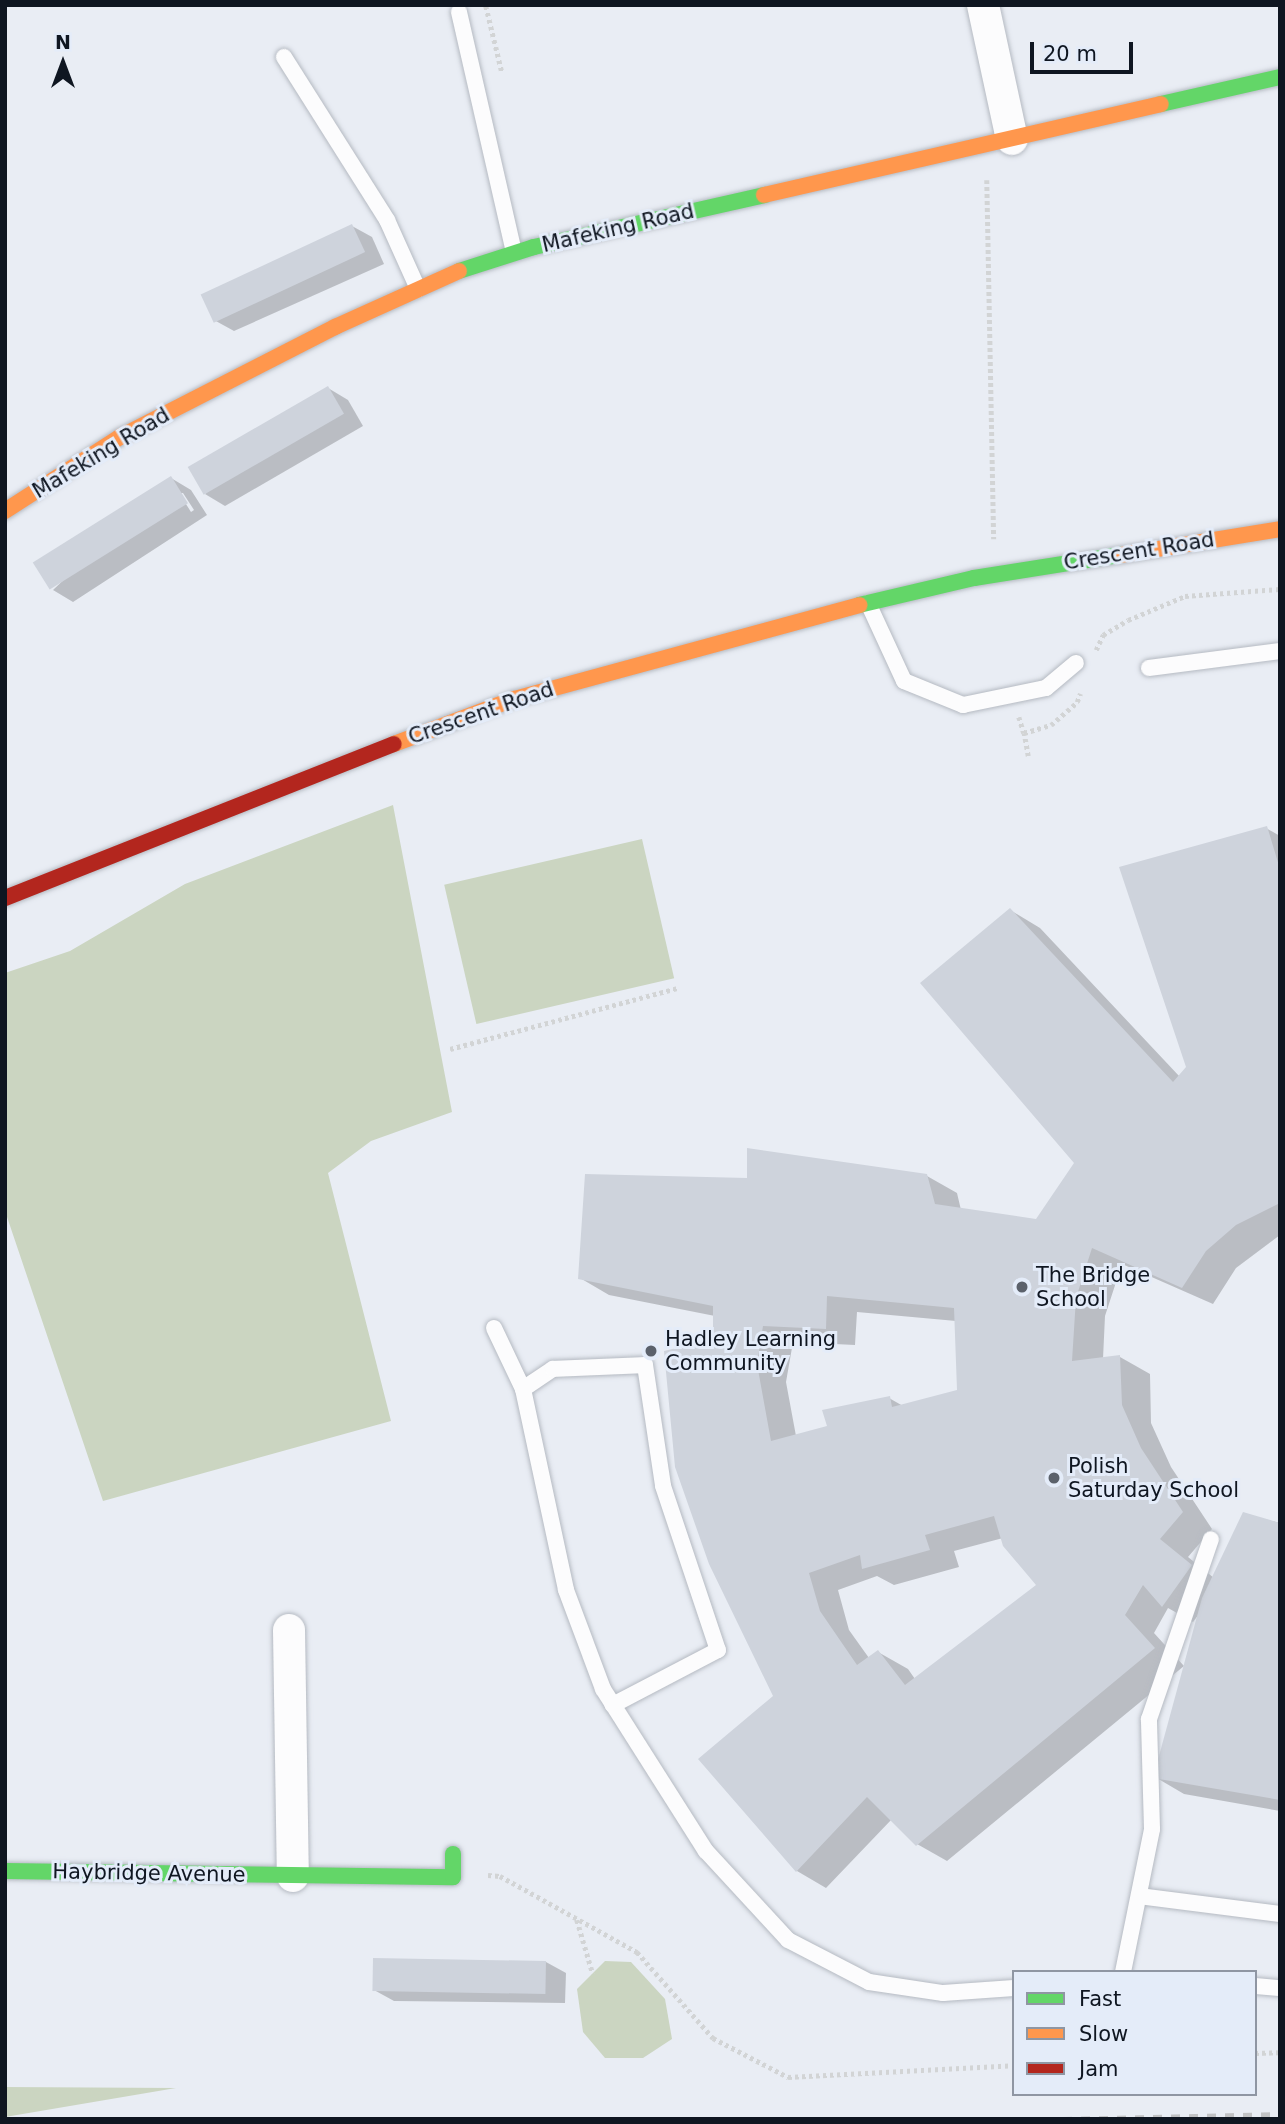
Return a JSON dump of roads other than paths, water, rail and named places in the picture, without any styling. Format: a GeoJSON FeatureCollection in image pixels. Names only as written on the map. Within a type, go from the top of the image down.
{"type":"FeatureCollection","features":[{"type":"Feature","properties":{"kind":"street"},"geometry":{"type":"LineString","coordinates":[[983,5],[999,143]]}},
{"type":"Feature","properties":{"kind":"street","name":"Mafeking Road"},"geometry":{"type":"LineString","coordinates":[[5,511],[120,437],[418,289],[514,253],[1280,76]]}},
{"type":"Feature","properties":{"kind":"street","name":"Crescent Road"},"geometry":{"type":"LineString","coordinates":[[5,898],[241,801],[514,699],[867,603],[974,578],[1280,529]]}},
{"type":"Feature","properties":{"kind":"street"},"geometry":{"type":"LineString","coordinates":[[289,1630],[293,1876]]}},
{"type":"Feature","properties":{"kind":"street","name":"Haybridge Avenue"},"geometry":{"type":"LineString","coordinates":[[5,1871],[459,1876]]}},
{"type":"Feature","properties":{"kind":"lane"},"geometry":{"type":"LineString","coordinates":[[459,12],[514,253]]}},
{"type":"Feature","properties":{"kind":"lane"},"geometry":{"type":"LineString","coordinates":[[284,58],[387,220],[418,289]]}},
{"type":"Feature","properties":{"kind":"lane"},"geometry":{"type":"LineString","coordinates":[[867,603],[904,681],[963,705],[1046,688],[1076,663]]}},
{"type":"Feature","properties":{"kind":"lane"},"geometry":{"type":"LineString","coordinates":[[1149,668],[1280,650]]}},
{"type":"Feature","properties":{"kind":"lane"},"geometry":{"type":"LineString","coordinates":[[494,1328],[523,1389],[566,1590],[603,1689],[706,1851],[788,1940],[869,1982],[943,1993],[1012,1988]]}},
{"type":"Feature","properties":{"kind":"lane"},"geometry":{"type":"LineString","coordinates":[[523,1389],[553,1369],[645,1365],[663,1486],[718,1650],[614,1705]]}},
{"type":"Feature","properties":{"kind":"lane"},"geometry":{"type":"LineString","coordinates":[[1123,1970],[1152,1829],[1149,1719],[1210,1539]]}},
{"type":"Feature","properties":{"kind":"lane"},"geometry":{"type":"LineString","coordinates":[[1139,1896],[1280,1914]]}},
{"type":"Feature","properties":{"kind":"lane"},"geometry":{"type":"LineString","coordinates":[[1257,1986],[1280,1988]]}},
{"type":"Feature","properties":{"kind":"railway"},"geometry":{"type":"LineString","coordinates":[[1063,2119],[1280,2114]]}},
{"type":"Feature","properties":{"kind":"place","name":"The Bridge School"},"geometry":{"type":"Point","coordinates":[1022,1287]}},
{"type":"Feature","properties":{"kind":"place","name":"Hadley Learning Community"},"geometry":{"type":"Point","coordinates":[651,1351]}},
{"type":"Feature","properties":{"kind":"place","name":"Polish Saturday School"},"geometry":{"type":"Point","coordinates":[1054,1478]}}]}
